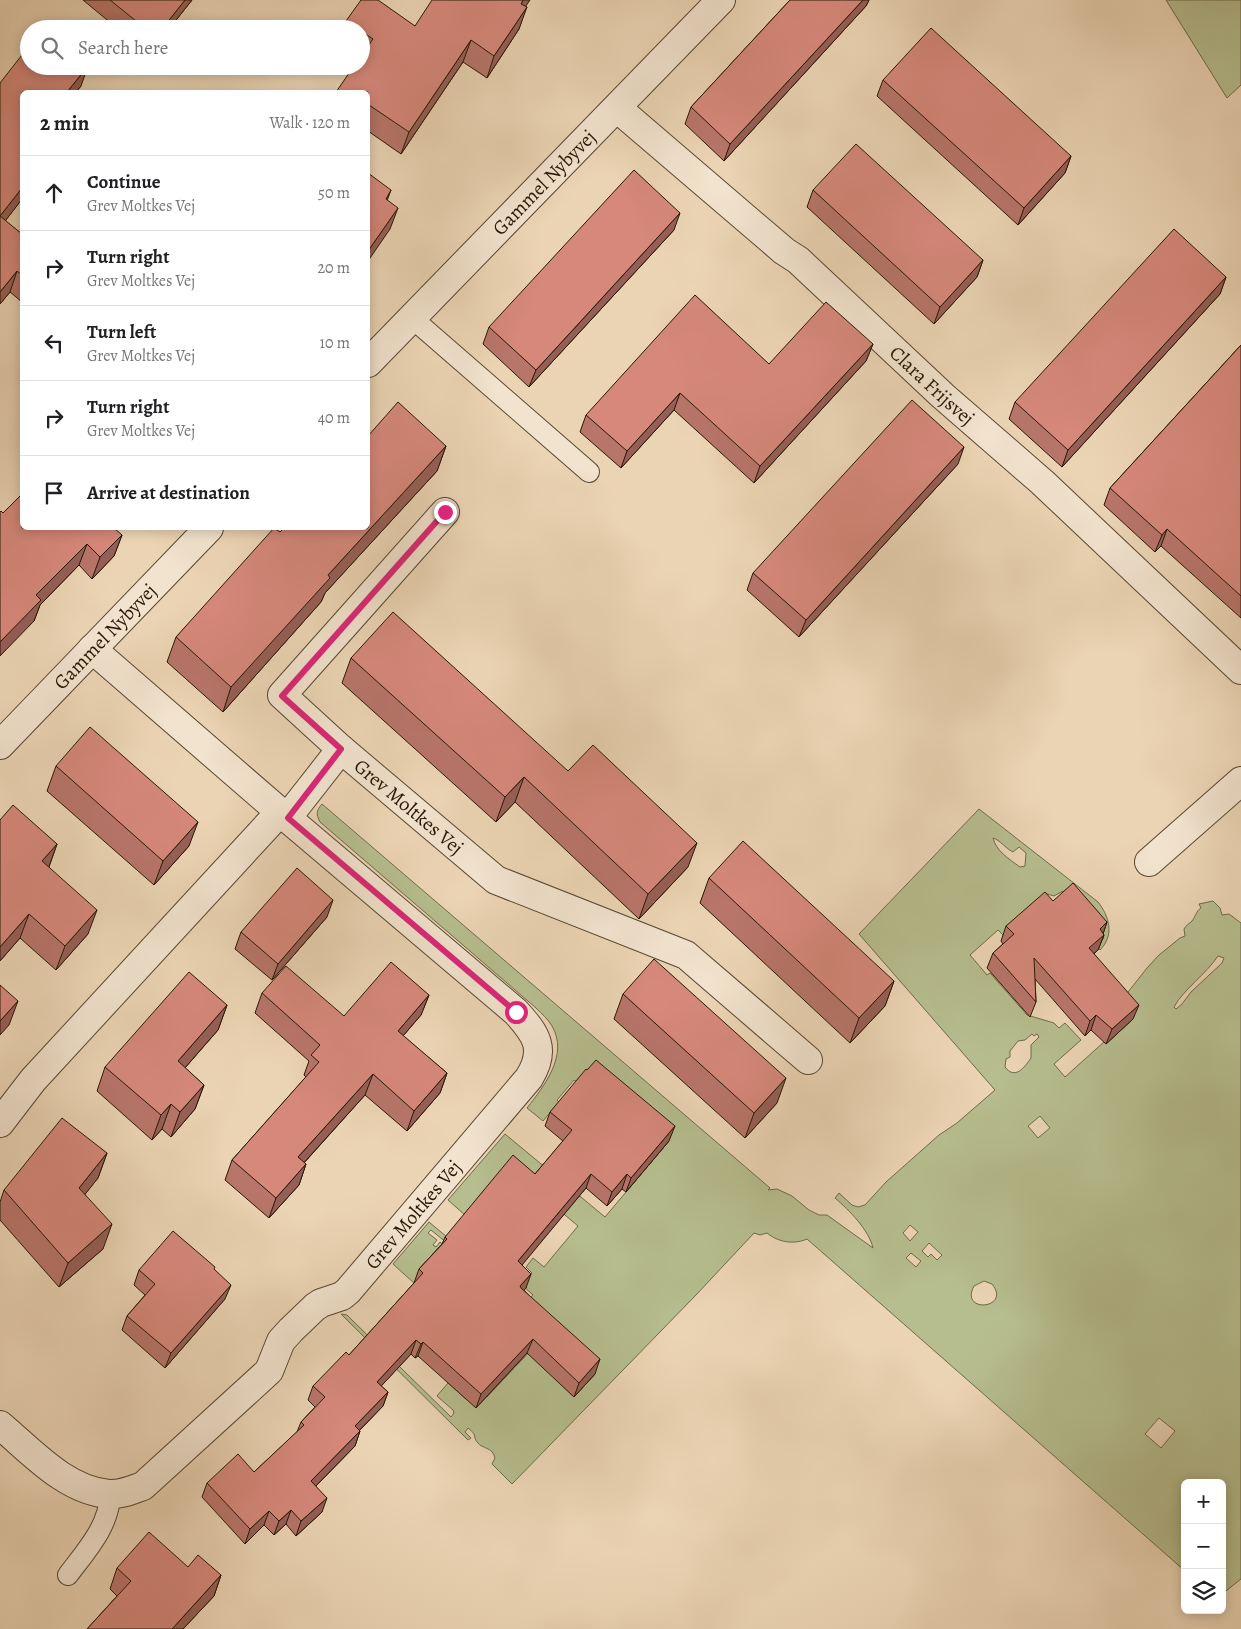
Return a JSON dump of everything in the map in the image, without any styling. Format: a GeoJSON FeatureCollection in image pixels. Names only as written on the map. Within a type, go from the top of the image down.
{"type":"FeatureCollection","features":[{"type":"Feature","properties":{"kind":"street","name":"Gammel Nybyvej"},"geometry":{"type":"LineString","coordinates":[[370,362],[721,0]]}},
{"type":"Feature","properties":{"kind":"street","name":"Clara Frijsvej"},"geometry":{"type":"LineString","coordinates":[[617,108],[784,251],[798,260],[943,396],[1049,488],[1241,670]]}},
{"type":"Feature","properties":{"kind":"street","name":"Grev Moltkes Vej"},"geometry":{"type":"LineString","coordinates":[[445,512],[282,696],[341,749],[496,880],[686,956],[808,1060]]}},
{"type":"Feature","properties":{"kind":"street","name":"Gammel Nybyvej"},"geometry":{"type":"LineString","coordinates":[[0,744],[208,530]]}},
{"type":"Feature","properties":{"kind":"street","name":"Grev Moltkes Vej"},"geometry":{"type":"LineString","coordinates":[[0,1425],[52,1469],[74,1483],[94,1491],[110,1494],[129,1492],[143,1486],[269,1371],[281,1341],[290,1330],[315,1307],[342,1296],[348,1291],[529,1078],[538,1058],[539,1049],[532,1029],[516,1012],[92,649]]}},
{"type":"Feature","properties":{"kind":"street","name":"Grev Moltkes Vej"},"geometry":{"type":"LineString","coordinates":[[0,1122],[33,1080],[284,815],[341,749]]}},
{"type":"Feature","properties":{"kind":"street"},"geometry":{"type":"LineString","coordinates":[[1149,862],[1241,781]]}},
{"type":"Feature","properties":{"kind":"lane"},"geometry":{"type":"LineString","coordinates":[[412,318],[589,472]]}},
{"type":"Feature","properties":{"kind":"lane"},"geometry":{"type":"LineString","coordinates":[[68,1575],[92,1543],[103,1523],[110,1506],[110,1494]]}},
{"type":"Feature","properties":{"kind":"green space"},"geometry":{"type":"Polygon","coordinates":[[[1166,0],[1241,0],[1241,85],[1227,98],[1166,0]]]}},
{"type":"Feature","properties":{"kind":"green space"},"geometry":{"type":"Polygon","coordinates":[[[322,804],[770,1188],[768,1190],[777,1189],[792,1196],[809,1210],[819,1215],[827,1215],[873,1248],[863,1227],[835,1198],[839,1193],[852,1205],[858,1207],[865,1205],[886,1182],[939,1135],[957,1123],[995,1090],[859,934],[979,809],[1098,902],[1107,919],[1109,926],[1108,938],[1100,950],[1096,945],[1104,938],[1063,891],[1054,896],[1047,894],[1005,937],[998,930],[970,955],[987,975],[990,973],[1027,1015],[1054,1023],[1059,1028],[1065,1023],[1081,1040],[1054,1064],[1065,1077],[1104,1042],[1128,992],[1159,955],[1185,936],[1184,929],[1201,908],[1199,904],[1213,901],[1220,908],[1222,915],[1229,914],[1241,923],[1241,1579],[1226,1591],[1226,1479],[1181,1479],[1181,1567],[807,1239],[786,1242],[776,1239],[767,1233],[760,1235],[754,1233],[512,1484],[492,1464],[495,1458],[494,1454],[479,1444],[474,1434],[468,1428],[465,1432],[471,1438],[468,1440],[341,1314],[347,1315],[451,1417],[454,1413],[453,1410],[437,1396],[448,1383],[467,1400],[478,1389],[487,1397],[533,1348],[556,1380],[574,1397],[595,1374],[414,1283],[393,1264],[429,1222],[526,1303],[533,1295],[522,1285],[532,1273],[526,1267],[533,1258],[544,1267],[578,1226],[508,1167],[466,1216],[448,1200],[505,1134],[605,1217],[669,1141],[574,1080],[543,1121],[527,1108],[547,1080],[556,1059],[557,1037],[550,1023],[536,1008],[320,822],[318,811],[322,804]],[[993,838],[1004,854],[1020,867],[1025,866],[1026,853],[1019,847],[1013,852],[993,838]],[[1218,956],[1178,1001],[1174,1007],[1176,1009],[1222,963],[1224,958],[1218,956]],[[1032,1034],[1025,1040],[1018,1041],[1010,1051],[1010,1057],[1006,1059],[1005,1067],[1009,1071],[1016,1073],[1022,1069],[1031,1058],[1031,1045],[1039,1037],[1037,1034],[1034,1036],[1032,1034]],[[1040,1116],[1028,1126],[1038,1138],[1050,1128],[1040,1116]],[[910,1225],[903,1233],[910,1241],[918,1232],[910,1225]],[[431,1230],[428,1233],[437,1240],[433,1245],[436,1247],[440,1242],[456,1256],[459,1253],[431,1230]],[[929,1243],[922,1251],[928,1257],[931,1254],[937,1260],[942,1255],[929,1243]],[[911,1253],[906,1258],[916,1267],[921,1261],[911,1253]],[[984,1281],[974,1286],[971,1295],[973,1301],[978,1304],[985,1305],[996,1299],[996,1292],[992,1284],[984,1281]],[[1159,1418],[1145,1434],[1161,1448],[1175,1431],[1159,1418]]]}},
{"type":"Feature","properties":{"kind":"building"},"geometry":{"type":"Polygon","coordinates":[[[110,0],[185,0],[169,20],[135,20],[110,0]]]}},
{"type":"Feature","properties":{"kind":"building"},"geometry":{"type":"Polygon","coordinates":[[[361,0],[378,0],[415,26],[432,0],[523,0],[521,4],[527,7],[494,56],[471,40],[409,132],[370,106],[370,90],[337,90],[348,75],[370,75],[370,43],[373,39],[370,37],[370,20],[347,20],[361,0]]]}},
{"type":"Feature","properties":{"kind":"building"},"geometry":{"type":"Polygon","coordinates":[[[790,0],[863,0],[730,144],[691,107],[790,0]]]}},
{"type":"Feature","properties":{"kind":"building"},"geometry":{"type":"Polygon","coordinates":[[[931,28],[1071,156],[1024,208],[883,80],[931,28]]]}},
{"type":"Feature","properties":{"kind":"building"},"geometry":{"type":"Polygon","coordinates":[[[20,57],[20,75],[81,75],[69,90],[20,90],[20,191],[0,216],[0,83],[20,57]]]}},
{"type":"Feature","properties":{"kind":"building"},"geometry":{"type":"Polygon","coordinates":[[[856,144],[983,260],[940,307],[813,190],[856,144]]]}},
{"type":"Feature","properties":{"kind":"building"},"geometry":{"type":"Polygon","coordinates":[[[634,170],[680,213],[536,370],[489,327],[634,170]]]}},
{"type":"Feature","properties":{"kind":"building"},"geometry":{"type":"Polygon","coordinates":[[[370,174],[391,190],[386,199],[398,208],[370,248],[370,174]]]}},
{"type":"Feature","properties":{"kind":"building"},"geometry":{"type":"Polygon","coordinates":[[[0,216],[20,232],[20,273],[17,271],[0,292],[0,216]]]}},
{"type":"Feature","properties":{"kind":"building"},"geometry":{"type":"Polygon","coordinates":[[[1174,229],[1226,277],[1068,450],[1015,402],[1174,229]]]}},
{"type":"Feature","properties":{"kind":"building"},"geometry":{"type":"Polygon","coordinates":[[[695,295],[769,364],[826,302],[873,344],[760,466],[680,393],[627,451],[586,415],[695,295]]]}},
{"type":"Feature","properties":{"kind":"building"},"geometry":{"type":"Polygon","coordinates":[[[1241,345],[1241,596],[1167,529],[1162,535],[1110,488],[1241,345]]]}},
{"type":"Feature","properties":{"kind":"building"},"geometry":{"type":"Polygon","coordinates":[[[912,400],[964,447],[806,620],[753,573],[912,400]]]}},
{"type":"Feature","properties":{"kind":"building"},"geometry":{"type":"Polygon","coordinates":[[[398,402],[446,446],[370,529],[370,434],[398,402]]]}},
{"type":"Feature","properties":{"kind":"building"},"geometry":{"type":"Polygon","coordinates":[[[20,496],[20,530],[116,530],[122,535],[100,557],[87,544],[36,595],[41,600],[0,642],[0,512],[3,513],[20,496]]]}},
{"type":"Feature","properties":{"kind":"building"},"geometry":{"type":"Polygon","coordinates":[[[272,530],[280,532],[282,530],[369,530],[328,575],[330,578],[231,687],[176,637],[272,530]]]}},
{"type":"Feature","properties":{"kind":"building"},"geometry":{"type":"Polygon","coordinates":[[[393,612],[568,771],[593,745],[697,843],[648,894],[524,777],[505,797],[351,658],[393,612]]]}},
{"type":"Feature","properties":{"kind":"building"},"geometry":{"type":"Polygon","coordinates":[[[90,727],[198,822],[163,861],[56,766],[90,727]]]}},
{"type":"Feature","properties":{"kind":"building"},"geometry":{"type":"Polygon","coordinates":[[[13,805],[57,844],[42,861],[97,910],[65,946],[29,914],[0,947],[0,820],[13,805]]]}},
{"type":"Feature","properties":{"kind":"building"},"geometry":{"type":"Polygon","coordinates":[[[743,841],[894,981],[859,1018],[709,878],[743,841]]]}},
{"type":"Feature","properties":{"kind":"building"},"geometry":{"type":"Polygon","coordinates":[[[297,868],[333,900],[278,964],[241,932],[297,868]]]}},
{"type":"Feature","properties":{"kind":"building"},"geometry":{"type":"Polygon","coordinates":[[[1073,883],[1107,922],[1100,929],[1104,935],[1089,948],[1139,1005],[1112,1029],[1096,1015],[1090,1021],[1034,958],[1036,1002],[993,953],[1014,934],[1006,926],[1045,892],[1053,901],[1073,883]]]}},
{"type":"Feature","properties":{"kind":"building"},"geometry":{"type":"Polygon","coordinates":[[[654,959],[786,1078],[754,1113],[623,994],[654,959]]]}},
{"type":"Feature","properties":{"kind":"building"},"geometry":{"type":"Polygon","coordinates":[[[391,962],[429,995],[398,1031],[447,1073],[414,1111],[373,1074],[298,1157],[306,1164],[276,1198],[232,1160],[319,1062],[311,1055],[320,1045],[262,993],[286,966],[344,1016],[391,962]]]}},
{"type":"Feature","properties":{"kind":"building"},"geometry":{"type":"Polygon","coordinates":[[[189,972],[227,1005],[178,1061],[204,1085],[180,1112],[171,1104],[161,1115],[105,1067],[189,972]]]}},
{"type":"Feature","properties":{"kind":"building"},"geometry":{"type":"Polygon","coordinates":[[[0,985],[18,1001],[0,1021],[0,985]]]}},
{"type":"Feature","properties":{"kind":"building"},"geometry":{"type":"Polygon","coordinates":[[[596,1060],[675,1126],[631,1178],[627,1174],[612,1192],[591,1174],[518,1261],[531,1274],[520,1286],[521,1288],[600,1359],[579,1383],[533,1339],[481,1394],[423,1342],[421,1344],[416,1340],[377,1382],[388,1392],[355,1426],[360,1431],[311,1481],[327,1498],[301,1521],[291,1510],[279,1521],[269,1511],[250,1529],[207,1483],[238,1454],[254,1472],[304,1425],[301,1422],[325,1397],[313,1386],[346,1352],[349,1355],[423,1273],[419,1269],[447,1239],[445,1237],[513,1155],[535,1174],[572,1130],[550,1112],[586,1069],[596,1060]]]}},
{"type":"Feature","properties":{"kind":"building"},"geometry":{"type":"Polygon","coordinates":[[[62,1118],[107,1153],[79,1188],[112,1224],[68,1263],[4,1190],[62,1118]]]}},
{"type":"Feature","properties":{"kind":"building"},"geometry":{"type":"Polygon","coordinates":[[[173,1231],[215,1267],[214,1269],[231,1285],[171,1353],[127,1316],[155,1284],[139,1270],[173,1231]]]}},
{"type":"Feature","properties":{"kind":"building"},"geometry":{"type":"Polygon","coordinates":[[[149,1532],[188,1567],[198,1555],[221,1575],[172,1629],[87,1629],[131,1581],[117,1568],[149,1532]]]}},
{"type":"Feature","properties":{"kind":"route"},"geometry":{"type":"LineString","coordinates":[[445,512],[282,696],[341,749],[288,818],[516,1012]]}}]}
